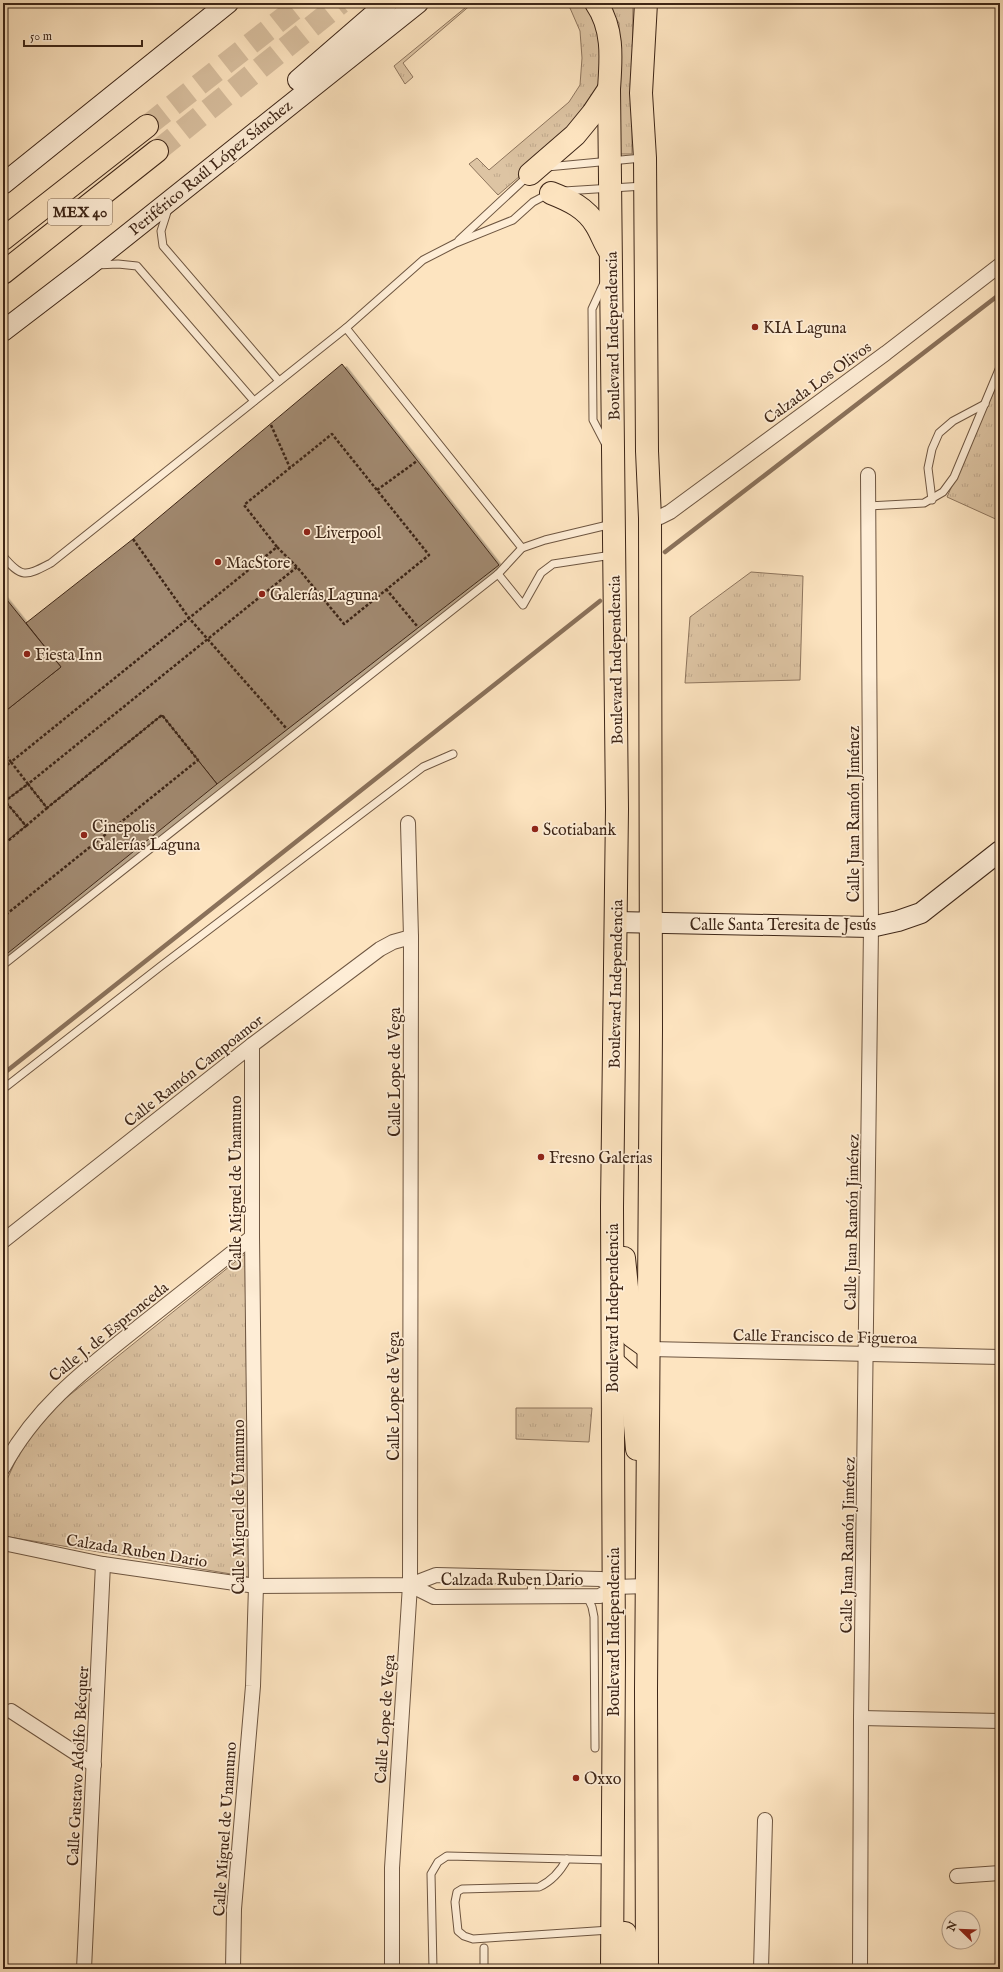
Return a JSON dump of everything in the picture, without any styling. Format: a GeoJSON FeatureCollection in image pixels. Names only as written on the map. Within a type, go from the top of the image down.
{"type":"FeatureCollection","features":[{"type":"Feature","properties":{"kind":"main road"},"geometry":{"type":"LineString","coordinates":[[3,184],[228,3]]}},
{"type":"Feature","properties":{"kind":"main road"},"geometry":{"type":"LineString","coordinates":[[246,138],[277,99],[387,3]]}},
{"type":"Feature","properties":{"kind":"main road","name":"Periférico Raúl López Sánchez"},"geometry":{"type":"LineString","coordinates":[[3,331],[88,266],[246,138],[418,3]]}},
{"type":"Feature","properties":{"kind":"main road","name":"Boulevard Independencia"},"geometry":{"type":"LineString","coordinates":[[596,3],[605,18],[612,48],[609,89],[617,809],[612,1207],[614,1587],[612,1969]]}},
{"type":"Feature","properties":{"kind":"main road","name":"Boulevard Independencia"},"geometry":{"type":"LineString","coordinates":[[646,3],[641,93],[645,158],[647,451],[650,518],[651,923],[650,1349],[647,1586],[647,1969]]}},
{"type":"Feature","properties":{"kind":"main road"},"geometry":{"type":"LineString","coordinates":[[530,174],[574,135],[593,113],[609,89]]}},
{"type":"Feature","properties":{"kind":"main road","name":"MEX 40"},"geometry":{"type":"LineString","coordinates":[[3,239],[147,126]]}},
{"type":"Feature","properties":{"kind":"main road","name":"MEX 40"},"geometry":{"type":"LineString","coordinates":[[3,273],[157,151]]}},
{"type":"Feature","properties":{"kind":"main road"},"geometry":{"type":"LineString","coordinates":[[551,192],[569,200],[581,208],[596,224],[611,260]]}},
{"type":"Feature","properties":{"kind":"main road"},"geometry":{"type":"LineString","coordinates":[[615,584],[617,569],[626,556],[631,554],[642,562],[646,642],[650,679]]}},
{"type":"Feature","properties":{"kind":"main road","name":"Calle Santa Teresita de Jesús"},"geometry":{"type":"LineString","coordinates":[[616,922],[871,927],[898,921],[921,913],[1000,851]]}},
{"type":"Feature","properties":{"kind":"main road"},"geometry":{"type":"LineString","coordinates":[[612,1207],[621,1237],[632,1336],[650,1349]]}},
{"type":"Feature","properties":{"kind":"main road"},"geometry":{"type":"LineString","coordinates":[[613,1362],[631,1378],[636,1447],[649,1464]]}},
{"type":"Feature","properties":{"kind":"main road"},"geometry":{"type":"LineString","coordinates":[[612,1868],[624,1927],[628,1969]]}},
{"type":"Feature","properties":{"kind":"street","name":"Calzada Los Olivos"},"geometry":{"type":"LineString","coordinates":[[650,518],[660,517],[676,507],[886,353],[1000,265]]}},
{"type":"Feature","properties":{"kind":"street","name":"Calle Juan Ramón Jiménez"},"geometry":{"type":"LineString","coordinates":[[860,1969],[861,1718],[867,1355],[871,927],[868,474]]}},
{"type":"Feature","properties":{"kind":"street","name":"Calle Lope de Vega"},"geometry":{"type":"LineString","coordinates":[[392,1969],[392,1868],[410,1585],[411,937],[408,823]]}},
{"type":"Feature","properties":{"kind":"street","name":"Calle Ramón Campoamor"},"geometry":{"type":"LineString","coordinates":[[3,1241],[252,1045],[380,949],[393,942],[411,937]]}},
{"type":"Feature","properties":{"kind":"street","name":"Calle Miguel de Unamuno"},"geometry":{"type":"LineString","coordinates":[[233,1969],[234,1909],[253,1686],[256,1586],[252,1237],[252,1045]]}},
{"type":"Feature","properties":{"kind":"street","name":"Calle J. de Espronceda"},"geometry":{"type":"LineString","coordinates":[[3,1468],[14,1448],[54,1398],[89,1367],[252,1237]]}},
{"type":"Feature","properties":{"kind":"street","name":"Calle Francisco de Figueroa"},"geometry":{"type":"LineString","coordinates":[[650,1349],[1000,1357]]}},
{"type":"Feature","properties":{"kind":"street","name":"Calzada Ruben Dario"},"geometry":{"type":"LineString","coordinates":[[3,1544],[103,1564],[256,1586],[410,1585],[436,1575],[601,1578],[614,1587]]}},
{"type":"Feature","properties":{"kind":"street","name":"Calle Gustavo Adolfo Bécquer"},"geometry":{"type":"LineString","coordinates":[[84,1969],[103,1564]]}},
{"type":"Feature","properties":{"kind":"street","name":"Calzada Ruben Dario"},"geometry":{"type":"LineString","coordinates":[[410,1585],[434,1596],[600,1596],[614,1587],[647,1586]]}},
{"type":"Feature","properties":{"kind":"street"},"geometry":{"type":"LineString","coordinates":[[11,1711],[94,1765]]}},
{"type":"Feature","properties":{"kind":"street"},"geometry":{"type":"LineString","coordinates":[[861,1718],[1000,1721]]}},
{"type":"Feature","properties":{"kind":"street"},"geometry":{"type":"LineString","coordinates":[[761,1969],[765,1820]]}},
{"type":"Feature","properties":{"kind":"street"},"geometry":{"type":"LineString","coordinates":[[957,1876],[1000,1873]]}},
{"type":"Feature","properties":{"kind":"lane"},"geometry":{"type":"LineString","coordinates":[[456,243],[530,174],[549,166],[645,158]]}},
{"type":"Feature","properties":{"kind":"lane"},"geometry":{"type":"LineString","coordinates":[[3,556],[14,570],[23,573],[31,574],[51,563],[346,328],[423,260],[456,243],[513,220],[533,202],[551,192],[645,186]]}},
{"type":"Feature","properties":{"kind":"lane"},"geometry":{"type":"LineString","coordinates":[[177,193],[166,214],[161,231],[163,246],[279,381]]}},
{"type":"Feature","properties":{"kind":"lane"},"geometry":{"type":"LineString","coordinates":[[88,266],[118,264],[137,266],[254,401]]}},
{"type":"Feature","properties":{"kind":"lane"},"geometry":{"type":"LineString","coordinates":[[346,328],[522,548]]}},
{"type":"Feature","properties":{"kind":"lane"},"geometry":{"type":"LineString","coordinates":[[868,506],[916,504],[932,500],[943,492],[954,477],[1000,367]]}},
{"type":"Feature","properties":{"kind":"lane"},"geometry":{"type":"LineString","coordinates":[[932,500],[928,468],[932,449],[939,433],[952,421],[985,404]]}},
{"type":"Feature","properties":{"kind":"lane"},"geometry":{"type":"LineString","coordinates":[[3,965],[498,574],[522,548],[545,540],[614,523]]}},
{"type":"Feature","properties":{"kind":"lane"},"geometry":{"type":"LineString","coordinates":[[498,574],[523,605],[541,573],[553,564],[614,555]]}},
{"type":"Feature","properties":{"kind":"lane"},"geometry":{"type":"LineString","coordinates":[[3,1088],[161,966],[423,768],[453,754]]}},
{"type":"Feature","properties":{"kind":"lane"},"geometry":{"type":"LineString","coordinates":[[531,1596],[532,1577]]}},
{"type":"Feature","properties":{"kind":"lane"},"geometry":{"type":"LineString","coordinates":[[587,1596],[594,1617],[595,1748]]}},
{"type":"Feature","properties":{"kind":"lane"},"geometry":{"type":"LineString","coordinates":[[432,1969],[431,1874],[438,1862],[447,1856],[567,1859],[612,1868]]}},
{"type":"Feature","properties":{"kind":"lane"},"geometry":{"type":"LineString","coordinates":[[567,1859],[561,1870],[549,1882],[539,1887],[462,1889],[456,1892],[455,1902],[458,1931],[464,1936],[473,1939],[612,1929]]}},
{"type":"Feature","properties":{"kind":"lane"},"geometry":{"type":"LineString","coordinates":[[484,1948],[484,1969]]}},
{"type":"Feature","properties":{"kind":"path"},"geometry":{"type":"LineString","coordinates":[[271,425],[290,468]]}},
{"type":"Feature","properties":{"kind":"path"},"geometry":{"type":"LineString","coordinates":[[332,434],[377,490],[429,555],[344,624],[298,567],[277,547],[244,505],[332,434]]}},
{"type":"Feature","properties":{"kind":"path"},"geometry":{"type":"LineString","coordinates":[[377,490],[417,460]]}},
{"type":"Feature","properties":{"kind":"path"},"geometry":{"type":"LineString","coordinates":[[133,539],[189,618],[288,730]]}},
{"type":"Feature","properties":{"kind":"path"},"geometry":{"type":"LineString","coordinates":[[3,768],[277,547]]}},
{"type":"Feature","properties":{"kind":"path"},"geometry":{"type":"LineString","coordinates":[[26,826],[4,801],[28,784],[298,567]]}},
{"type":"Feature","properties":{"kind":"path"},"geometry":{"type":"LineString","coordinates":[[386,589],[418,627]]}},
{"type":"Feature","properties":{"kind":"path"},"geometry":{"type":"LineString","coordinates":[[3,845],[162,715],[198,760],[3,916]]}},
{"type":"Feature","properties":{"kind":"path"},"geometry":{"type":"LineString","coordinates":[[3,752],[47,808]]}},
{"type":"Feature","properties":{"kind":"green space"},"geometry":{"type":"Polygon","coordinates":[[[471,3],[473,3],[403,63],[413,77],[405,84],[394,66],[471,3]]]}},
{"type":"Feature","properties":{"kind":"green space"},"geometry":{"type":"Polygon","coordinates":[[[563,3],[588,3],[606,39],[595,111],[498,195],[469,164],[477,158],[489,170],[569,102],[580,85],[582,58],[580,31],[570,8],[563,3]]]}},
{"type":"Feature","properties":{"kind":"green space"},"geometry":{"type":"Polygon","coordinates":[[[605,3],[633,3],[632,154],[619,154],[619,23],[605,3]]]}},
{"type":"Feature","properties":{"kind":"green space"},"geometry":{"type":"Polygon","coordinates":[[[1000,378],[1000,521],[947,497],[1000,378]]]}},
{"type":"Feature","properties":{"kind":"green space"},"geometry":{"type":"Polygon","coordinates":[[[751,572],[803,576],[800,680],[685,683],[690,617],[751,572]]]}},
{"type":"Feature","properties":{"kind":"green space"},"geometry":{"type":"Polygon","coordinates":[[[245,1254],[249,1577],[3,1536],[3,1488],[23,1445],[61,1402],[245,1254]]]}},
{"type":"Feature","properties":{"kind":"green space"},"geometry":{"type":"Polygon","coordinates":[[[516,1408],[592,1408],[589,1442],[516,1439],[516,1408]]]}},
{"type":"Feature","properties":{"kind":"building","name":"Galerías Laguna"},"geometry":{"type":"Polygon","coordinates":[[[342,364],[499,565],[217,784],[162,715],[47,808],[28,784],[5,801],[26,826],[3,844],[3,713],[61,667],[26,623],[133,539],[342,364]]]}},
{"type":"Feature","properties":{"kind":"building","name":"Fiesta Inn"},"geometry":{"type":"Polygon","coordinates":[[[3,595],[61,667],[3,713],[3,655],[6,653],[3,648],[3,595]]]}},
{"type":"Feature","properties":{"kind":"building","name":"Cinepolis Galerías Laguna"},"geometry":{"type":"Polygon","coordinates":[[[162,715],[217,784],[3,957],[3,844],[26,826],[5,801],[28,784],[47,808],[162,715]]]}},
{"type":"Feature","properties":{"kind":"waterway"},"geometry":{"type":"LineString","coordinates":[[665,552],[1000,294]]}},
{"type":"Feature","properties":{"kind":"waterway"},"geometry":{"type":"LineString","coordinates":[[3,1074],[600,601]]}},
{"type":"Feature","properties":{"kind":"tunnel"},"geometry":{"type":"LineString","coordinates":[[147,126],[302,3]]}},
{"type":"Feature","properties":{"kind":"tunnel"},"geometry":{"type":"LineString","coordinates":[[157,151],[341,3]]}},
{"type":"Feature","properties":{"kind":"place","name":"KIA Laguna"},"geometry":{"type":"Point","coordinates":[755,327]}},
{"type":"Feature","properties":{"kind":"place","name":"Liverpool"},"geometry":{"type":"Point","coordinates":[307,532]}},
{"type":"Feature","properties":{"kind":"place","name":"MacStore"},"geometry":{"type":"Point","coordinates":[218,562]}},
{"type":"Feature","properties":{"kind":"place","name":"Galerías Laguna"},"geometry":{"type":"Point","coordinates":[262,594]}},
{"type":"Feature","properties":{"kind":"place","name":"Fiesta Inn"},"geometry":{"type":"Point","coordinates":[27,654]}},
{"type":"Feature","properties":{"kind":"place","name":"Scotiabank"},"geometry":{"type":"Point","coordinates":[535,829]}},
{"type":"Feature","properties":{"kind":"place","name":"Cinepolis Galerías Laguna"},"geometry":{"type":"Point","coordinates":[84,835]}},
{"type":"Feature","properties":{"kind":"place","name":"Fresno Galerias"},"geometry":{"type":"Point","coordinates":[541,1157]}},
{"type":"Feature","properties":{"kind":"place","name":"Oxxo"},"geometry":{"type":"Point","coordinates":[576,1778]}}]}
